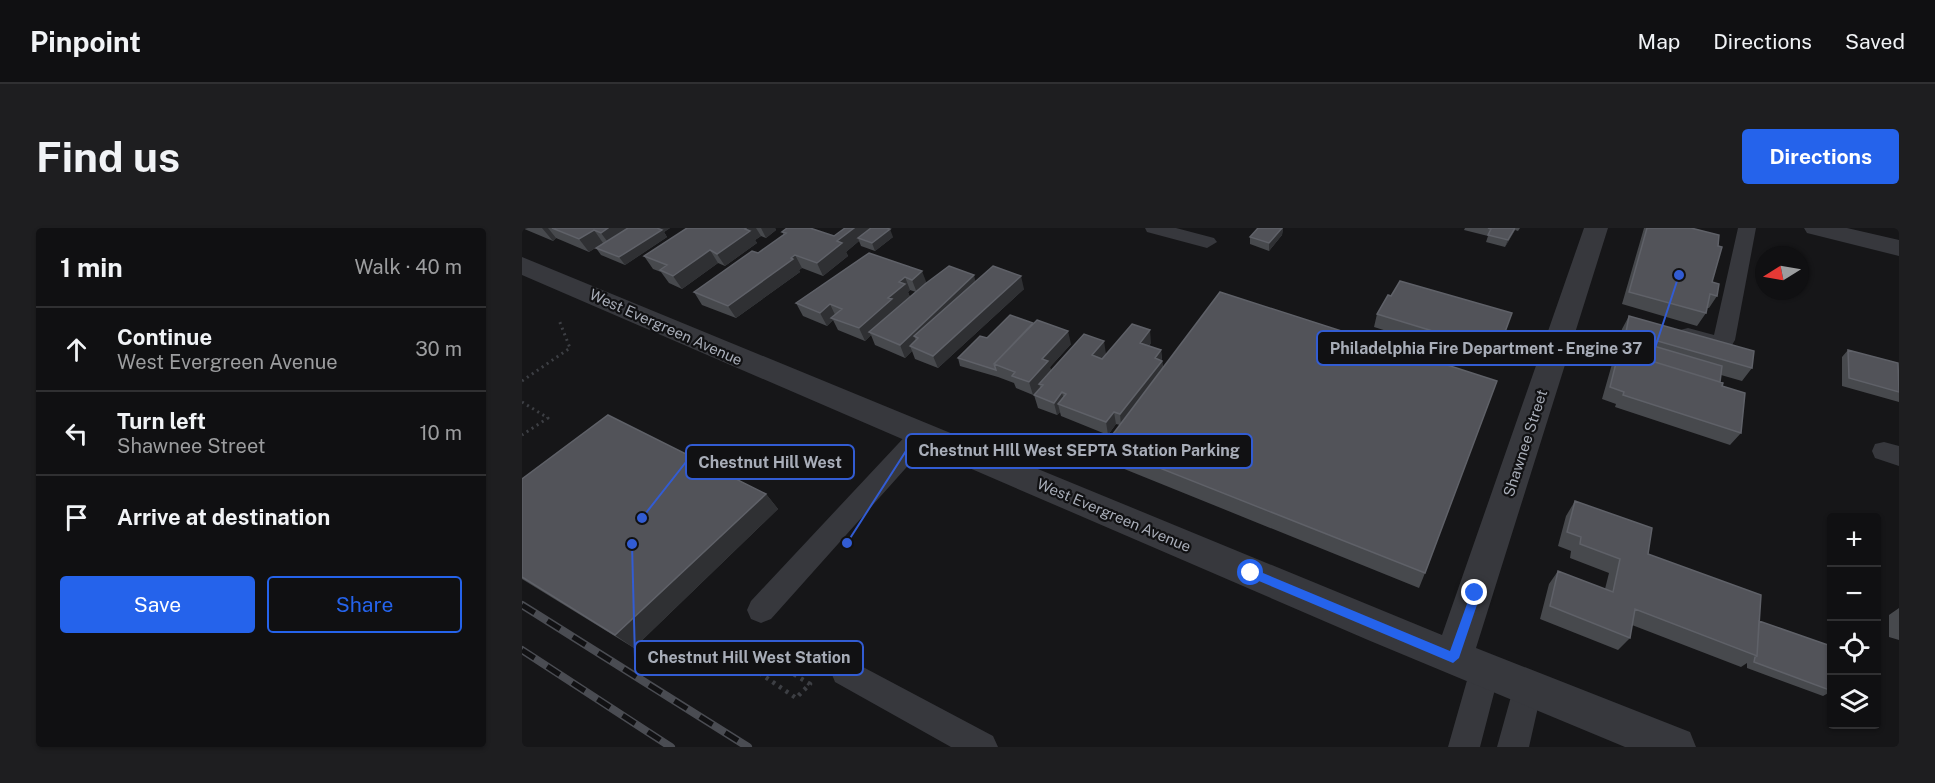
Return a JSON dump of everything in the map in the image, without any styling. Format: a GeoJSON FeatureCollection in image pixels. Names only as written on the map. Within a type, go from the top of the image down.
{"type":"FeatureCollection","features":[{"type":"Feature","properties":{"kind":"street","name":"Shawnee Street"},"geometry":{"type":"LineString","coordinates":[[1453,658],[1596,228]]}},
{"type":"Feature","properties":{"kind":"street"},"geometry":{"type":"LineString","coordinates":[[1816,228],[1899,248]]}},
{"type":"Feature","properties":{"kind":"street","name":"West Evergreen Avenue"},"geometry":{"type":"LineString","coordinates":[[522,265],[1453,658],[1528,686],[1675,747]]}},
{"type":"Feature","properties":{"kind":"lane"},"geometry":{"type":"LineString","coordinates":[[1154,228],[1207,242]]}},
{"type":"Feature","properties":{"kind":"lane"},"geometry":{"type":"LineString","coordinates":[[1672,330],[1714,343],[1724,340],[1747,228]]}},
{"type":"Feature","properties":{"kind":"lane"},"geometry":{"type":"LineString","coordinates":[[761,610],[848,519],[921,435]]}},
{"type":"Feature","properties":{"kind":"lane"},"geometry":{"type":"LineString","coordinates":[[1464,747],[1485,670]]}},
{"type":"Feature","properties":{"kind":"lane"},"geometry":{"type":"LineString","coordinates":[[846,672],[982,747]]}},
{"type":"Feature","properties":{"kind":"lane"},"geometry":{"type":"LineString","coordinates":[[1513,747],[1528,686]]}},
{"type":"Feature","properties":{"kind":"path"},"geometry":{"type":"LineString","coordinates":[[522,381],[570,348],[559,326],[559,316]]}},
{"type":"Feature","properties":{"kind":"path"},"geometry":{"type":"LineString","coordinates":[[522,402],[548,418],[522,435]]}},
{"type":"Feature","properties":{"kind":"path"},"geometry":{"type":"LineString","coordinates":[[695,656],[726,650],[796,698],[810,684],[762,655],[791,624],[761,610]]}},
{"type":"Feature","properties":{"kind":"building"},"geometry":{"type":"Polygon","coordinates":[[[552,228],[608,228],[601,233],[594,230],[579,239],[552,228]]]}},
{"type":"Feature","properties":{"kind":"building"},"geometry":{"type":"Polygon","coordinates":[[[628,228],[662,230],[619,257],[596,248],[628,228]]]}},
{"type":"Feature","properties":{"kind":"building"},"geometry":{"type":"Polygon","coordinates":[[[687,228],[746,228],[750,231],[717,254],[710,250],[673,276],[660,270],[667,265],[644,256],[687,228]]]}},
{"type":"Feature","properties":{"kind":"building"},"geometry":{"type":"Polygon","coordinates":[[[787,228],[810,228],[834,236],[845,228],[854,228],[837,241],[842,243],[817,263],[795,255],[791,258],[793,259],[728,306],[694,292],[752,251],[758,253],[786,233],[782,232],[787,228]]]}},
{"type":"Feature","properties":{"kind":"building"},"geometry":{"type":"Polygon","coordinates":[[[871,228],[890,229],[872,243],[858,238],[871,228]]]}},
{"type":"Feature","properties":{"kind":"building"},"geometry":{"type":"Polygon","coordinates":[[[1258,228],[1282,228],[1269,243],[1250,237],[1258,228]]]}},
{"type":"Feature","properties":{"kind":"building"},"geometry":{"type":"Polygon","coordinates":[[[1488,228],[1515,228],[1508,240],[1488,235],[1491,229],[1488,228]]]}},
{"type":"Feature","properties":{"kind":"building"},"geometry":{"type":"Polygon","coordinates":[[[1647,228],[1691,228],[1719,235],[1718,246],[1722,247],[1712,282],[1719,284],[1717,296],[1710,294],[1706,313],[1629,292],[1647,228]]]}},
{"type":"Feature","properties":{"kind":"building"},"geometry":{"type":"Polygon","coordinates":[[[869,253],[922,271],[912,280],[905,277],[899,282],[905,284],[888,298],[892,299],[859,328],[831,318],[842,309],[830,304],[820,313],[796,303],[869,253]]]}},
{"type":"Feature","properties":{"kind":"building"},"geometry":{"type":"Polygon","coordinates":[[[949,266],[974,275],[900,345],[869,332],[925,284],[949,266]]]}},
{"type":"Feature","properties":{"kind":"building"},"geometry":{"type":"Polygon","coordinates":[[[993,266],[1021,276],[933,356],[910,346],[918,338],[914,336],[993,266]]]}},
{"type":"Feature","properties":{"kind":"building"},"geometry":{"type":"Polygon","coordinates":[[[1400,281],[1512,313],[1498,351],[1377,314],[1388,295],[1391,296],[1400,281]]]}},
{"type":"Feature","properties":{"kind":"building"},"geometry":{"type":"Polygon","coordinates":[[[1220,292],[1497,381],[1425,573],[1104,446],[1220,292]]]}},
{"type":"Feature","properties":{"kind":"building"},"geometry":{"type":"Polygon","coordinates":[[[1010,315],[1033,323],[994,364],[996,370],[958,358],[980,336],[987,338],[1010,315]]]}},
{"type":"Feature","properties":{"kind":"building"},"geometry":{"type":"Polygon","coordinates":[[[1629,316],[1754,351],[1752,368],[1626,332],[1629,316]]]}},
{"type":"Feature","properties":{"kind":"building"},"geometry":{"type":"Polygon","coordinates":[[[1037,320],[1068,331],[1042,359],[1048,361],[1029,382],[1012,376],[1015,372],[994,364],[1037,320]]]}},
{"type":"Feature","properties":{"kind":"building"},"geometry":{"type":"Polygon","coordinates":[[[1132,324],[1150,330],[1140,343],[1161,350],[1155,358],[1162,361],[1120,414],[1114,412],[1106,422],[1058,404],[1066,394],[1062,392],[1054,403],[1034,395],[1043,385],[1039,384],[1084,334],[1104,341],[1092,355],[1102,359],[1132,324]]]}},
{"type":"Feature","properties":{"kind":"building"},"geometry":{"type":"Polygon","coordinates":[[[1623,337],[1722,366],[1720,382],[1619,351],[1623,337]]]}},
{"type":"Feature","properties":{"kind":"building"},"geometry":{"type":"Polygon","coordinates":[[[1848,350],[1898,363],[1899,392],[1849,378],[1848,350]]]}},
{"type":"Feature","properties":{"kind":"building"},"geometry":{"type":"Polygon","coordinates":[[[1619,351],[1723,383],[1722,386],[1745,393],[1741,433],[1623,395],[1624,392],[1610,387],[1619,351]]]}},
{"type":"Feature","properties":{"kind":"building"},"geometry":{"type":"Polygon","coordinates":[[[608,415],[766,494],[615,635],[522,577],[522,479],[608,415]]]}},
{"type":"Feature","properties":{"kind":"building"},"geometry":{"type":"Polygon","coordinates":[[[1575,501],[1652,528],[1648,554],[1761,595],[1757,656],[1635,609],[1630,638],[1550,606],[1558,571],[1613,592],[1620,559],[1580,544],[1581,537],[1567,532],[1575,501]]]}},
{"type":"Feature","properties":{"kind":"building"},"geometry":{"type":"Polygon","coordinates":[[[1759,621],[1827,645],[1827,689],[1754,662],[1757,656],[1759,621]]]}},
{"type":"Feature","properties":{"kind":"railway"},"geometry":{"type":"LineString","coordinates":[[522,605],[748,747]]}},
{"type":"Feature","properties":{"kind":"railway"},"geometry":{"type":"LineString","coordinates":[[522,650],[671,747]]}},
{"type":"Feature","properties":{"kind":"place","name":"Philadelphia Fire Department - Engine 37"},"geometry":{"type":"Point","coordinates":[1679,275]}},
{"type":"Feature","properties":{"kind":"place","name":"Chestnut Hill West"},"geometry":{"type":"Point","coordinates":[642,518]}},
{"type":"Feature","properties":{"kind":"place","name":"Chestnut HIll West SEPTA Station Parking"},"geometry":{"type":"Point","coordinates":[847,543]}},
{"type":"Feature","properties":{"kind":"place","name":"Chestnut Hill West Station"},"geometry":{"type":"Point","coordinates":[632,544]}},
{"type":"Feature","properties":{"kind":"route"},"geometry":{"type":"LineString","coordinates":[[1251,573],[1453,658],[1475,593]]}}]}
